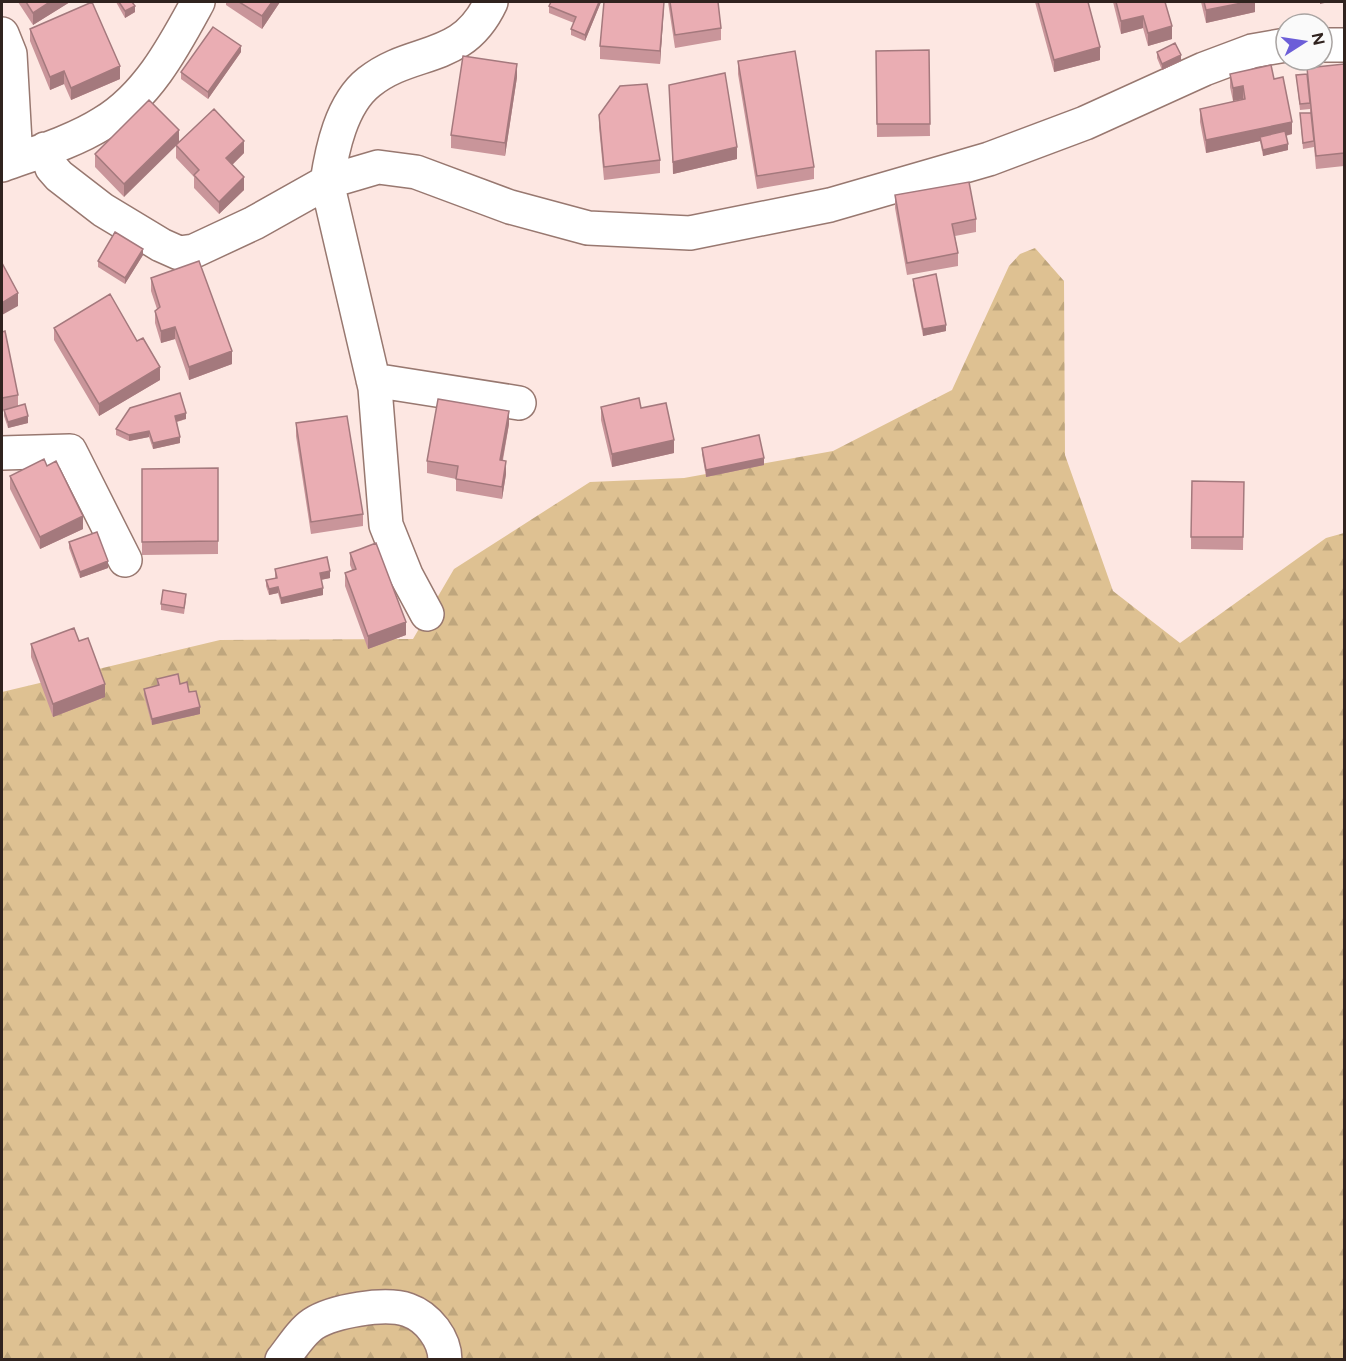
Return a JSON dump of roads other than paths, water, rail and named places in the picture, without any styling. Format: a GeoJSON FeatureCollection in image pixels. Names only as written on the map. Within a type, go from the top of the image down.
{"type":"FeatureCollection","features":[{"type":"Feature","properties":{"kind":"street"},"geometry":{"type":"LineString","coordinates":[[21,158],[104,123],[146,86],[177,40],[198,2]]}},
{"type":"Feature","properties":{"kind":"street"},"geometry":{"type":"LineString","coordinates":[[427,614],[406,575],[386,525],[373,380],[327,182],[332,149],[350,108],[367,84],[381,74],[466,38],[482,21],[491,2]]}},
{"type":"Feature","properties":{"kind":"street"},"geometry":{"type":"LineString","coordinates":[[2,34],[10,54],[21,158]]}},
{"type":"Feature","properties":{"kind":"street"},"geometry":{"type":"LineString","coordinates":[[21,158],[60,176],[104,210],[161,245],[179,253],[194,251],[254,223],[327,182],[378,167],[416,172],[559,222],[588,228],[690,233],[830,205],[989,159],[1085,123],[1204,69],[1252,51],[1274,47]]}},
{"type":"Feature","properties":{"kind":"street"},"geometry":{"type":"LineString","coordinates":[[373,380],[519,403]]}},
{"type":"Feature","properties":{"kind":"street"},"geometry":{"type":"LineString","coordinates":[[2,453],[70,451],[125,560]]}},
{"type":"Feature","properties":{"kind":"street"},"geometry":{"type":"LineString","coordinates":[[282,1359],[313,1324],[341,1313],[372,1308],[408,1310],[436,1330],[445,1359]]}}]}
